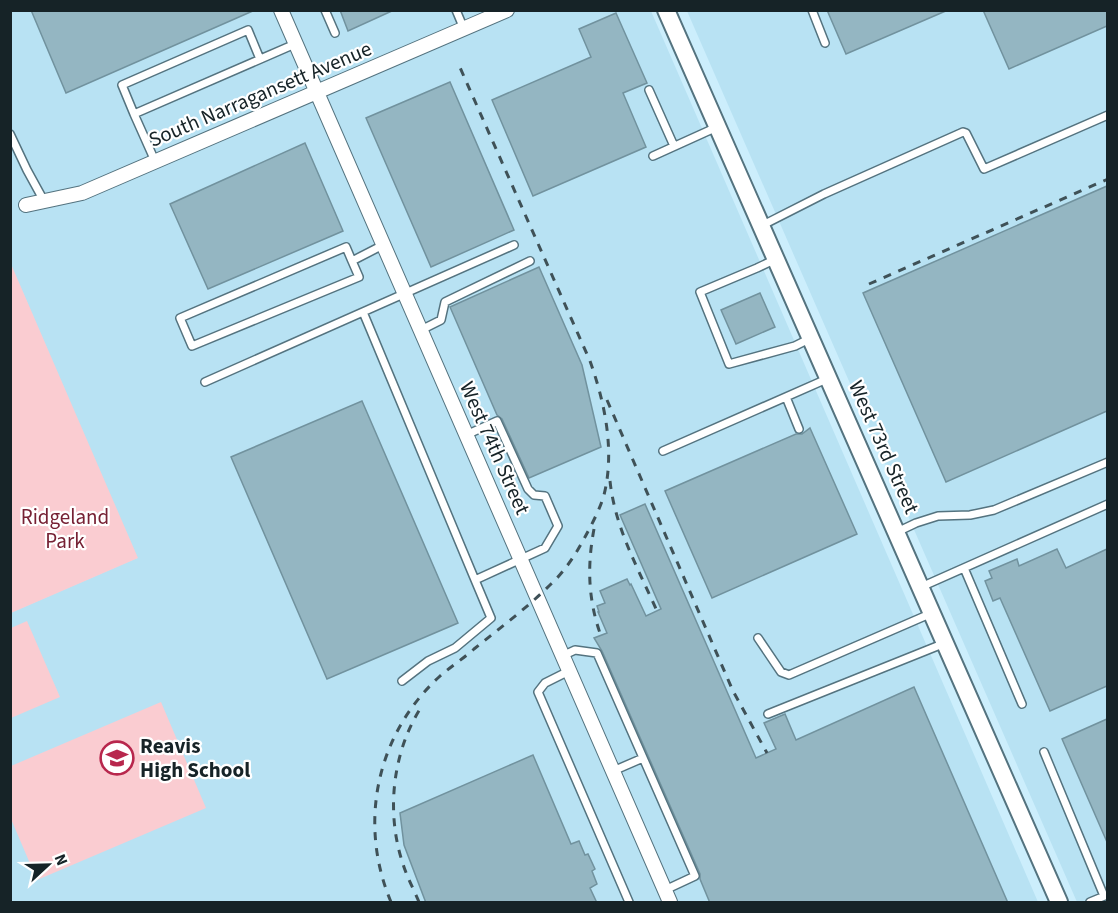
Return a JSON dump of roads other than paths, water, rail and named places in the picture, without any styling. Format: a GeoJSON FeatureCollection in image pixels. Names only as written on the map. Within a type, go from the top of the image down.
{"type":"FeatureCollection","features":[{"type":"Feature","properties":{"kind":"street","name":"West 74th Street"},"geometry":{"type":"LineString","coordinates":[[280,10],[667,896]]}},
{"type":"Feature","properties":{"kind":"street","name":"South Narragansett Avenue"},"geometry":{"type":"LineString","coordinates":[[26,205],[82,193],[507,10]]}},
{"type":"Feature","properties":{"kind":"street","name":"West 73rd Street"},"geometry":{"type":"LineString","coordinates":[[666,10],[1059,903]]}},
{"type":"Feature","properties":{"kind":"lane"},"geometry":{"type":"LineString","coordinates":[[326,10],[335,33]]}},
{"type":"Feature","properties":{"kind":"lane"},"geometry":{"type":"LineString","coordinates":[[456,10],[464,29]]}},
{"type":"Feature","properties":{"kind":"lane"},"geometry":{"type":"LineString","coordinates":[[812,10],[825,43]]}},
{"type":"Feature","properties":{"kind":"lane"},"geometry":{"type":"LineString","coordinates":[[155,161],[122,85],[248,30],[260,59]]}},
{"type":"Feature","properties":{"kind":"lane"},"geometry":{"type":"LineString","coordinates":[[134,114],[295,44]]}},
{"type":"Feature","properties":{"kind":"lane"},"geometry":{"type":"LineString","coordinates":[[649,90],[674,146]]}},
{"type":"Feature","properties":{"kind":"lane"},"geometry":{"type":"LineString","coordinates":[[761,226],[824,194],[963,132],[966,133],[984,169],[1107,115]]}},
{"type":"Feature","properties":{"kind":"lane"},"geometry":{"type":"LineString","coordinates":[[653,156],[717,127]]}},
{"type":"Feature","properties":{"kind":"lane"},"geometry":{"type":"LineString","coordinates":[[10,134],[44,201]]}},
{"type":"Feature","properties":{"kind":"lane"},"geometry":{"type":"LineString","coordinates":[[352,261],[383,245]]}},
{"type":"Feature","properties":{"kind":"lane"},"geometry":{"type":"LineString","coordinates":[[205,382],[514,245]]}},
{"type":"Feature","properties":{"kind":"lane"},"geometry":{"type":"LineString","coordinates":[[346,247],[352,261],[359,277],[192,346],[180,318],[346,247]]}},
{"type":"Feature","properties":{"kind":"lane"},"geometry":{"type":"LineString","coordinates":[[776,259],[700,292],[729,364],[795,346],[811,338]]}},
{"type":"Feature","properties":{"kind":"lane"},"geometry":{"type":"LineString","coordinates":[[421,330],[441,320],[445,302],[530,261]]}},
{"type":"Feature","properties":{"kind":"lane"},"geometry":{"type":"LineString","coordinates":[[363,312],[491,618],[455,648],[428,661],[402,681]]}},
{"type":"Feature","properties":{"kind":"lane"},"geometry":{"type":"LineString","coordinates":[[663,451],[829,378]]}},
{"type":"Feature","properties":{"kind":"lane"},"geometry":{"type":"LineString","coordinates":[[786,397],[799,429]]}},
{"type":"Feature","properties":{"kind":"lane"},"geometry":{"type":"LineString","coordinates":[[466,435],[497,421],[528,489],[534,495],[545,496],[558,526],[545,548],[475,580]]}},
{"type":"Feature","properties":{"kind":"lane"},"geometry":{"type":"LineString","coordinates":[[897,532],[938,516],[970,515],[994,510],[1107,462]]}},
{"type":"Feature","properties":{"kind":"lane"},"geometry":{"type":"LineString","coordinates":[[921,587],[1107,504]]}},
{"type":"Feature","properties":{"kind":"lane"},"geometry":{"type":"LineString","coordinates":[[964,568],[1022,704]]}},
{"type":"Feature","properties":{"kind":"lane"},"geometry":{"type":"LineString","coordinates":[[758,638],[781,672],[789,675],[932,613]]}},
{"type":"Feature","properties":{"kind":"lane"},"geometry":{"type":"LineString","coordinates":[[768,714],[945,643]]}},
{"type":"Feature","properties":{"kind":"lane"},"geometry":{"type":"LineString","coordinates":[[562,656],[575,650],[597,653],[695,876],[667,896]]}},
{"type":"Feature","properties":{"kind":"lane"},"geometry":{"type":"LineString","coordinates":[[569,671],[545,682],[538,692],[629,903]]}},
{"type":"Feature","properties":{"kind":"lane"},"geometry":{"type":"LineString","coordinates":[[1044,752],[1106,896],[1090,903]]}},
{"type":"Feature","properties":{"kind":"lane"},"geometry":{"type":"LineString","coordinates":[[613,771],[643,758]]}},
{"type":"Feature","properties":{"kind":"railway"},"geometry":{"type":"LineString","coordinates":[[391,902],[381,872],[376,842],[375,812],[379,782],[387,753],[400,726],[417,700],[439,677],[523,610],[566,568],[582,543],[600,506],[609,461],[604,410],[590,361],[458,63]]}},
{"type":"Feature","properties":{"kind":"railway"},"geometry":{"type":"LineString","coordinates":[[869,284],[1108,179]]}},
{"type":"Feature","properties":{"kind":"railway"},"geometry":{"type":"LineString","coordinates":[[607,400],[733,691],[767,753]]}},
{"type":"Feature","properties":{"kind":"railway"},"geometry":{"type":"LineString","coordinates":[[610,481],[622,531],[657,611]]}},
{"type":"Feature","properties":{"kind":"railway"},"geometry":{"type":"LineString","coordinates":[[594,529],[590,556],[590,583],[593,609],[601,636]]}},
{"type":"Feature","properties":{"kind":"railway"},"geometry":{"type":"LineString","coordinates":[[419,902],[398,845],[394,805],[395,785],[403,745],[420,709]]}},
{"type":"Feature","properties":{"kind":"place","name":"Reavis High School"},"geometry":{"type":"Point","coordinates":[117,758]}},
{"type":"Feature","properties":{"kind":"park label","name":"Ridgeland Park"},"geometry":{"type":"Point","coordinates":[65,529]}}]}
